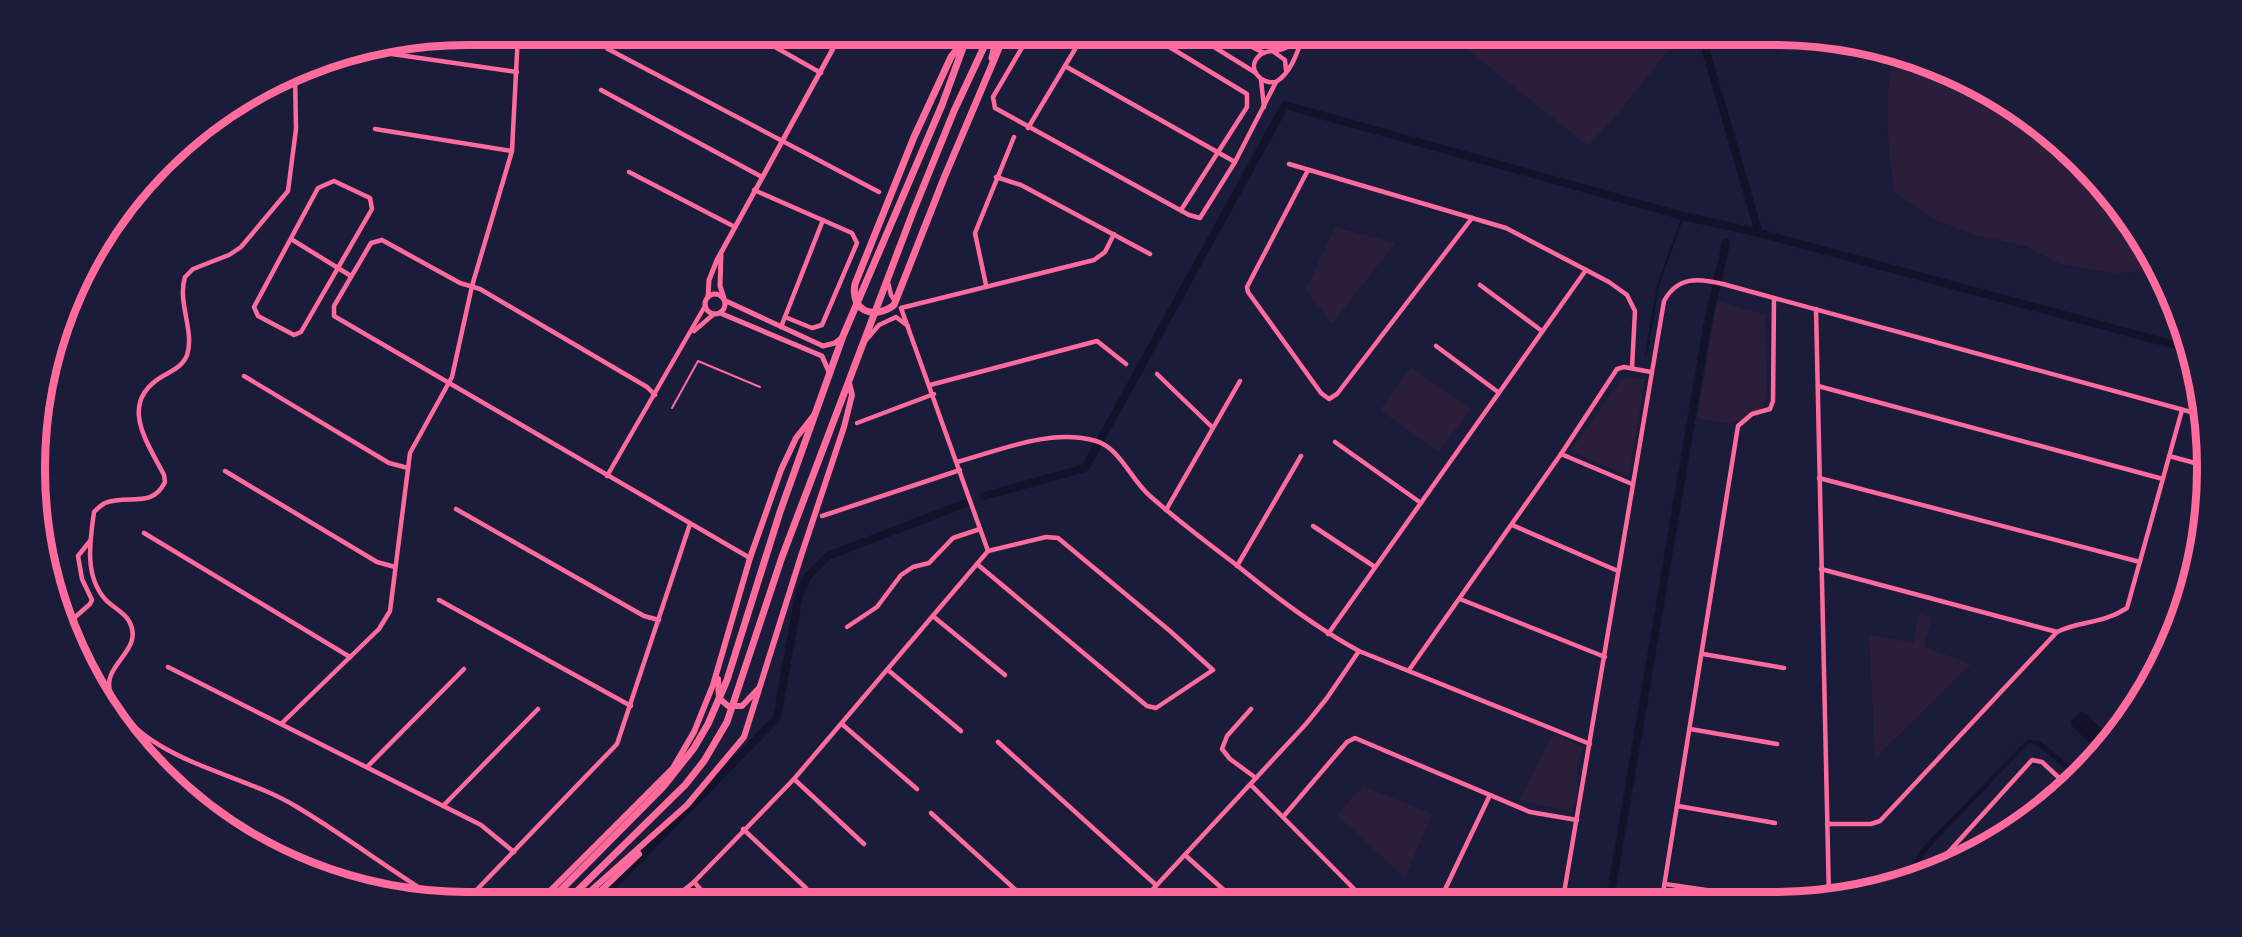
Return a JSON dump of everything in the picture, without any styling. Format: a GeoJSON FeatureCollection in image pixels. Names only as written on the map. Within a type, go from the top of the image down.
{"type":"FeatureCollection","features":[{"type":"Feature","properties":{"kind":"highway"},"geometry":{"type":"LineString","coordinates":[[961,45],[951,57],[855,284],[853,294],[856,302],[866,311],[881,313],[894,305],[1000,45]]}},
{"type":"Feature","properties":{"kind":"highway"},"geometry":{"type":"LineString","coordinates":[[559,892],[663,787],[703,732],[727,680],[766,553],[843,336],[942,105],[964,45]]}},
{"type":"Feature","properties":{"kind":"highway"},"geometry":{"type":"LineString","coordinates":[[576,892],[685,785],[720,734],[739,692],[782,557],[839,407],[954,111],[985,45]]}},
{"type":"Feature","properties":{"kind":"highway"},"geometry":{"type":"LineString","coordinates":[[988,73],[995,45]]}},
{"type":"Feature","properties":{"kind":"main road"},"geometry":{"type":"LineString","coordinates":[[599,892],[709,782],[739,746],[750,726],[801,556],[844,427],[852,395],[849,382]]}},
{"type":"Feature","properties":{"kind":"main road"},"geometry":{"type":"LineString","coordinates":[[549,892],[673,768],[694,732],[714,685],[750,558],[790,448],[802,427],[817,411]]}},
{"type":"Feature","properties":{"kind":"main road"},"geometry":{"type":"LineString","coordinates":[[719,664],[719,698],[728,706],[742,706],[762,686]]}},
{"type":"Feature","properties":{"kind":"main road"},"geometry":{"type":"LineString","coordinates":[[590,892],[656,835]]}},
{"type":"Feature","properties":{"kind":"street"},"geometry":{"type":"LineString","coordinates":[[281,724],[386,620],[390,611],[412,448],[449,382],[472,286],[512,151],[518,45]]}},
{"type":"Feature","properties":{"kind":"street"},"geometry":{"type":"LineString","coordinates":[[604,45],[879,192]]}},
{"type":"Feature","properties":{"kind":"street"},"geometry":{"type":"LineString","coordinates":[[771,45],[821,73]]}},
{"type":"Feature","properties":{"kind":"street"},"geometry":{"type":"LineString","coordinates":[[607,476],[692,333],[705,306],[709,280],[721,253],[835,45]]}},
{"type":"Feature","properties":{"kind":"street"},"geometry":{"type":"LineString","coordinates":[[1023,45],[996,90],[992,105],[1028,128],[1200,218],[1235,162],[1276,82],[1285,74],[1300,45]]}},
{"type":"Feature","properties":{"kind":"street"},"geometry":{"type":"LineString","coordinates":[[1028,128],[1077,45]]}},
{"type":"Feature","properties":{"kind":"street"},"geometry":{"type":"LineString","coordinates":[[1166,45],[1247,94],[1247,106],[1181,210]]}},
{"type":"Feature","properties":{"kind":"street"},"geometry":{"type":"LineString","coordinates":[[1211,45],[1256,73],[1261,80],[1264,109]]}},
{"type":"Feature","properties":{"kind":"street"},"geometry":{"type":"LineString","coordinates":[[1248,45],[1264,53],[1284,49],[1290,45]]}},
{"type":"Feature","properties":{"kind":"street"},"geometry":{"type":"LineString","coordinates":[[1274,52],[1285,60],[1285,74]]}},
{"type":"Feature","properties":{"kind":"street"},"geometry":{"type":"LineString","coordinates":[[385,53],[517,72]]}},
{"type":"Feature","properties":{"kind":"street"},"geometry":{"type":"LineString","coordinates":[[1256,73],[1255,64],[1264,53]]}},
{"type":"Feature","properties":{"kind":"street"},"geometry":{"type":"LineString","coordinates":[[1065,66],[1235,162]]}},
{"type":"Feature","properties":{"kind":"street"},"geometry":{"type":"LineString","coordinates":[[1261,80],[1276,82]]}},
{"type":"Feature","properties":{"kind":"street"},"geometry":{"type":"LineString","coordinates":[[295,82],[296,129],[288,190],[241,247],[229,255],[193,269],[185,278],[183,307],[188,344],[186,358],[176,369],[148,386],[139,400],[142,431],[164,475],[165,482],[155,496],[147,500],[106,503],[94,512],[90,541],[91,565],[96,582],[104,598],[129,621],[133,641],[112,671],[108,683],[111,694],[132,723],[169,752],[268,790],[298,807],[422,889]]}},
{"type":"Feature","properties":{"kind":"street"},"geometry":{"type":"LineString","coordinates":[[601,90],[762,177]]}},
{"type":"Feature","properties":{"kind":"street"},"geometry":{"type":"LineString","coordinates":[[375,129],[512,151]]}},
{"type":"Feature","properties":{"kind":"street"},"geometry":{"type":"LineString","coordinates":[[986,285],[975,232],[1014,137]]}},
{"type":"Feature","properties":{"kind":"street"},"geometry":{"type":"LineString","coordinates":[[1289,164],[1506,228],[1615,286],[1633,303],[1635,339],[1632,368]]}},
{"type":"Feature","properties":{"kind":"street"},"geometry":{"type":"LineString","coordinates":[[1308,170],[1247,286],[1254,302],[1326,398],[1337,394],[1472,218]]}},
{"type":"Feature","properties":{"kind":"street"},"geometry":{"type":"LineString","coordinates":[[628,172],[735,227]]}},
{"type":"Feature","properties":{"kind":"street"},"geometry":{"type":"LineString","coordinates":[[996,177],[1021,185],[1150,254]]}},
{"type":"Feature","properties":{"kind":"street"},"geometry":{"type":"LineString","coordinates":[[334,181],[370,198],[372,209],[301,332],[294,335],[258,316],[254,307],[291,239],[318,188],[334,181]]}},
{"type":"Feature","properties":{"kind":"street"},"geometry":{"type":"LineString","coordinates":[[754,190],[852,233],[856,247],[822,325],[812,328],[785,316]]}},
{"type":"Feature","properties":{"kind":"street"},"geometry":{"type":"LineString","coordinates":[[781,327],[823,220]]}},
{"type":"Feature","properties":{"kind":"street"},"geometry":{"type":"LineString","coordinates":[[901,308],[986,285],[1094,260],[1105,252],[1114,234]]}},
{"type":"Feature","properties":{"kind":"street"},"geometry":{"type":"LineString","coordinates":[[291,239],[351,276]]}},
{"type":"Feature","properties":{"kind":"street"},"geometry":{"type":"LineString","coordinates":[[655,395],[648,387],[472,286],[460,283],[382,240],[371,243],[334,306],[334,316],[750,558]]}},
{"type":"Feature","properties":{"kind":"street"},"geometry":{"type":"LineString","coordinates":[[692,333],[724,310],[725,300],[720,285],[721,253]]}},
{"type":"Feature","properties":{"kind":"street"},"geometry":{"type":"LineString","coordinates":[[1328,634],[1586,270]]}},
{"type":"Feature","properties":{"kind":"street"},"geometry":{"type":"LineString","coordinates":[[1564,892],[1664,301],[1677,285],[1699,279],[1723,284],[2193,413]]}},
{"type":"Feature","properties":{"kind":"street"},"geometry":{"type":"LineString","coordinates":[[888,282],[891,295],[901,308],[934,394],[988,551]]}},
{"type":"Feature","properties":{"kind":"street"},"geometry":{"type":"LineString","coordinates":[[1480,285],[1542,331]]}},
{"type":"Feature","properties":{"kind":"street"},"geometry":{"type":"LineString","coordinates":[[708,297],[717,294],[725,300],[823,346],[835,343],[843,336]]}},
{"type":"Feature","properties":{"kind":"street"},"geometry":{"type":"LineString","coordinates":[[1663,892],[1738,426],[1752,414],[1770,409],[1773,401],[1774,298]]}},
{"type":"Feature","properties":{"kind":"street"},"geometry":{"type":"LineString","coordinates":[[705,306],[717,314],[822,356],[830,374]]}},
{"type":"Feature","properties":{"kind":"street"},"geometry":{"type":"LineString","coordinates":[[1816,309],[1829,888]]}},
{"type":"Feature","properties":{"kind":"street"},"geometry":{"type":"LineString","coordinates":[[867,339],[887,319],[896,317],[908,326]]}},
{"type":"Feature","properties":{"kind":"street"},"geometry":{"type":"LineString","coordinates":[[930,385],[1097,341],[1126,364]]}},
{"type":"Feature","properties":{"kind":"street"},"geometry":{"type":"LineString","coordinates":[[1436,346],[1498,392]]}},
{"type":"Feature","properties":{"kind":"street"},"geometry":{"type":"LineString","coordinates":[[1409,670],[1512,525],[1617,369],[1632,368],[1651,372]]}},
{"type":"Feature","properties":{"kind":"street"},"geometry":{"type":"LineString","coordinates":[[1157,374],[1212,427]]}},
{"type":"Feature","properties":{"kind":"street"},"geometry":{"type":"LineString","coordinates":[[244,376],[389,463],[408,468]]}},
{"type":"Feature","properties":{"kind":"street"},"geometry":{"type":"LineString","coordinates":[[1166,510],[1240,381]]}},
{"type":"Feature","properties":{"kind":"street"},"geometry":{"type":"LineString","coordinates":[[1818,386],[2163,479]]}},
{"type":"Feature","properties":{"kind":"street"},"geometry":{"type":"LineString","coordinates":[[857,423],[934,394]]}},
{"type":"Feature","properties":{"kind":"street"},"geometry":{"type":"LineString","coordinates":[[1827,824],[1871,824],[1880,821],[2057,632],[2066,627],[2101,621],[2127,608],[2182,410]]}},
{"type":"Feature","properties":{"kind":"street"},"geometry":{"type":"LineString","coordinates":[[957,462],[1051,438],[1078,437],[1099,442],[1111,449],[1142,488],[1166,510],[1328,634],[1359,651],[1590,744]]}},
{"type":"Feature","properties":{"kind":"street"},"geometry":{"type":"LineString","coordinates":[[1335,442],[1421,503]]}},
{"type":"Feature","properties":{"kind":"street"},"geometry":{"type":"LineString","coordinates":[[1561,454],[1632,484]]}},
{"type":"Feature","properties":{"kind":"street"},"geometry":{"type":"LineString","coordinates":[[1237,566],[1301,456]]}},
{"type":"Feature","properties":{"kind":"street"},"geometry":{"type":"LineString","coordinates":[[2169,456],[2197,464]]}},
{"type":"Feature","properties":{"kind":"street"},"geometry":{"type":"LineString","coordinates":[[822,516],[960,470]]}},
{"type":"Feature","properties":{"kind":"street"},"geometry":{"type":"LineString","coordinates":[[225,471],[377,562],[395,567]]}},
{"type":"Feature","properties":{"kind":"street"},"geometry":{"type":"LineString","coordinates":[[1819,478],[2140,562]]}},
{"type":"Feature","properties":{"kind":"street"},"geometry":{"type":"LineString","coordinates":[[456,509],[644,615],[659,620]]}},
{"type":"Feature","properties":{"kind":"street"},"geometry":{"type":"LineString","coordinates":[[475,892],[617,744],[690,524]]}},
{"type":"Feature","properties":{"kind":"street"},"geometry":{"type":"LineString","coordinates":[[1512,525],[1618,571]]}},
{"type":"Feature","properties":{"kind":"street"},"geometry":{"type":"LineString","coordinates":[[1313,526],[1376,567]]}},
{"type":"Feature","properties":{"kind":"street"},"geometry":{"type":"LineString","coordinates":[[847,627],[877,608],[901,575],[913,567],[929,563],[953,537],[980,529]]}},
{"type":"Feature","properties":{"kind":"street"},"geometry":{"type":"LineString","coordinates":[[144,533],[350,657]]}},
{"type":"Feature","properties":{"kind":"street"},"geometry":{"type":"LineString","coordinates":[[682,892],[694,882],[794,779],[843,725],[934,617],[977,564],[988,551],[1046,537],[1058,537],[1213,670],[1211,674],[1152,709],[977,564]]}},
{"type":"Feature","properties":{"kind":"street"},"geometry":{"type":"LineString","coordinates":[[73,621],[92,600],[78,563],[78,556],[90,541]]}},
{"type":"Feature","properties":{"kind":"street"},"geometry":{"type":"LineString","coordinates":[[1821,568],[2057,632]]}},
{"type":"Feature","properties":{"kind":"street"},"geometry":{"type":"LineString","coordinates":[[1460,599],[1605,657]]}},
{"type":"Feature","properties":{"kind":"street"},"geometry":{"type":"LineString","coordinates":[[439,600],[631,706]]}},
{"type":"Feature","properties":{"kind":"street"},"geometry":{"type":"LineString","coordinates":[[934,617],[1005,675]]}},
{"type":"Feature","properties":{"kind":"street"},"geometry":{"type":"LineString","coordinates":[[1150,892],[1251,785],[1322,704],[1359,651]]}},
{"type":"Feature","properties":{"kind":"street"},"geometry":{"type":"LineString","coordinates":[[1703,654],[1784,668]]}},
{"type":"Feature","properties":{"kind":"street"},"geometry":{"type":"LineString","coordinates":[[168,666],[481,825],[514,852]]}},
{"type":"Feature","properties":{"kind":"street"},"geometry":{"type":"LineString","coordinates":[[367,767],[464,669]]}},
{"type":"Feature","properties":{"kind":"street"},"geometry":{"type":"LineString","coordinates":[[888,670],[961,731]]}},
{"type":"Feature","properties":{"kind":"street"},"geometry":{"type":"LineString","coordinates":[[443,806],[538,709]]}},
{"type":"Feature","properties":{"kind":"street"},"geometry":{"type":"LineString","coordinates":[[1251,709],[1227,736],[1222,749],[1230,759],[1256,778]]}},
{"type":"Feature","properties":{"kind":"street"},"geometry":{"type":"LineString","coordinates":[[843,725],[916,789]]}},
{"type":"Feature","properties":{"kind":"street"},"geometry":{"type":"LineString","coordinates":[[1690,729],[1777,744]]}},
{"type":"Feature","properties":{"kind":"street"},"geometry":{"type":"LineString","coordinates":[[1284,817],[1351,739],[1530,812],[1577,820]]}},
{"type":"Feature","properties":{"kind":"street"},"geometry":{"type":"LineString","coordinates":[[998,741],[1156,885]]}},
{"type":"Feature","properties":{"kind":"street"},"geometry":{"type":"LineString","coordinates":[[1945,856],[2028,763],[2037,759],[2061,780]]}},
{"type":"Feature","properties":{"kind":"street"},"geometry":{"type":"LineString","coordinates":[[794,779],[864,844]]}},
{"type":"Feature","properties":{"kind":"street"},"geometry":{"type":"LineString","coordinates":[[1251,785],[1357,892]]}},
{"type":"Feature","properties":{"kind":"street"},"geometry":{"type":"LineString","coordinates":[[1444,892],[1490,795]]}},
{"type":"Feature","properties":{"kind":"street"},"geometry":{"type":"LineString","coordinates":[[1678,806],[1775,823]]}},
{"type":"Feature","properties":{"kind":"street"},"geometry":{"type":"LineString","coordinates":[[931,813],[1018,892]]}},
{"type":"Feature","properties":{"kind":"street"},"geometry":{"type":"LineString","coordinates":[[743,829],[806,888]]}},
{"type":"Feature","properties":{"kind":"street"},"geometry":{"type":"LineString","coordinates":[[1185,855],[1226,892]]}},
{"type":"Feature","properties":{"kind":"street"},"geometry":{"type":"LineString","coordinates":[[694,882],[703,892]]}},
{"type":"Feature","properties":{"kind":"street"},"geometry":{"type":"LineString","coordinates":[[1665,884],[1715,892]]}},
{"type":"Feature","properties":{"kind":"lane"},"geometry":{"type":"LineString","coordinates":[[672,408],[698,361],[760,387]]}},
{"type":"Feature","properties":{"kind":"shaded area"},"geometry":{"type":"Polygon","coordinates":[[[1462,45],[1673,45],[1615,117],[1588,146],[1462,45]]]}},
{"type":"Feature","properties":{"kind":"shaded area"},"geometry":{"type":"Polygon","coordinates":[[[1893,62],[1936,77],[1961,89],[2009,116],[2053,150],[2092,189],[2126,233],[2148,271],[2114,273],[2060,264],[2025,246],[1976,235],[1934,219],[1894,192],[1888,141],[1893,62]]]}},
{"type":"Feature","properties":{"kind":"shaded area"},"geometry":{"type":"Polygon","coordinates":[[[1335,227],[1395,243],[1332,324],[1306,289],[1335,227]]]}},
{"type":"Feature","properties":{"kind":"shaded area"},"geometry":{"type":"Polygon","coordinates":[[[1717,301],[1765,314],[1767,395],[1761,412],[1731,424],[1697,418],[1717,301]]]}},
{"type":"Feature","properties":{"kind":"shaded area"},"geometry":{"type":"Polygon","coordinates":[[[1411,367],[1470,409],[1439,452],[1380,410],[1411,367]]]}},
{"type":"Feature","properties":{"kind":"shaded area"},"geometry":{"type":"Polygon","coordinates":[[[1623,378],[1645,379],[1629,476],[1570,451],[1623,378]]]}},
{"type":"Feature","properties":{"kind":"shaded area"},"geometry":{"type":"Polygon","coordinates":[[[1919,614],[1932,617],[1924,647],[1971,664],[1875,758],[1869,634],[1913,643],[1919,614]]]}},
{"type":"Feature","properties":{"kind":"shaded area"},"geometry":{"type":"Polygon","coordinates":[[[2080,712],[2086,713],[2102,730],[2101,736],[2094,742],[2088,742],[2071,725],[2071,721],[2080,712]]]}},
{"type":"Feature","properties":{"kind":"shaded area"},"geometry":{"type":"Polygon","coordinates":[[[1553,734],[1583,747],[1577,764],[1577,798],[1571,812],[1519,800],[1553,734]]]}},
{"type":"Feature","properties":{"kind":"shaded area"},"geometry":{"type":"Polygon","coordinates":[[[2027,740],[2040,741],[2073,768],[2069,772],[2037,745],[2029,743],[1929,848],[1915,868],[1908,871],[1924,846],[2027,740]]]}},
{"type":"Feature","properties":{"kind":"shaded area"},"geometry":{"type":"Polygon","coordinates":[[[1363,786],[1432,814],[1405,878],[1337,815],[1363,786]]]}},
{"type":"Feature","properties":{"kind":"waterway"},"geometry":{"type":"LineString","coordinates":[[1704,45],[1759,233]]}},
{"type":"Feature","properties":{"kind":"waterway"},"geometry":{"type":"LineString","coordinates":[[984,496],[1085,468],[1285,105],[1683,216],[1759,233],[2179,346]]}},
{"type":"Feature","properties":{"kind":"waterway"},"geometry":{"type":"LineString","coordinates":[[1646,355],[1658,286],[1683,216]]}},
{"type":"Feature","properties":{"kind":"waterway"},"geometry":{"type":"LineString","coordinates":[[1611,892],[1707,327],[1726,243]]}},
{"type":"Feature","properties":{"kind":"waterway"},"geometry":{"type":"LineString","coordinates":[[607,892],[777,718],[799,594],[808,576],[828,556],[966,503]]}}]}
